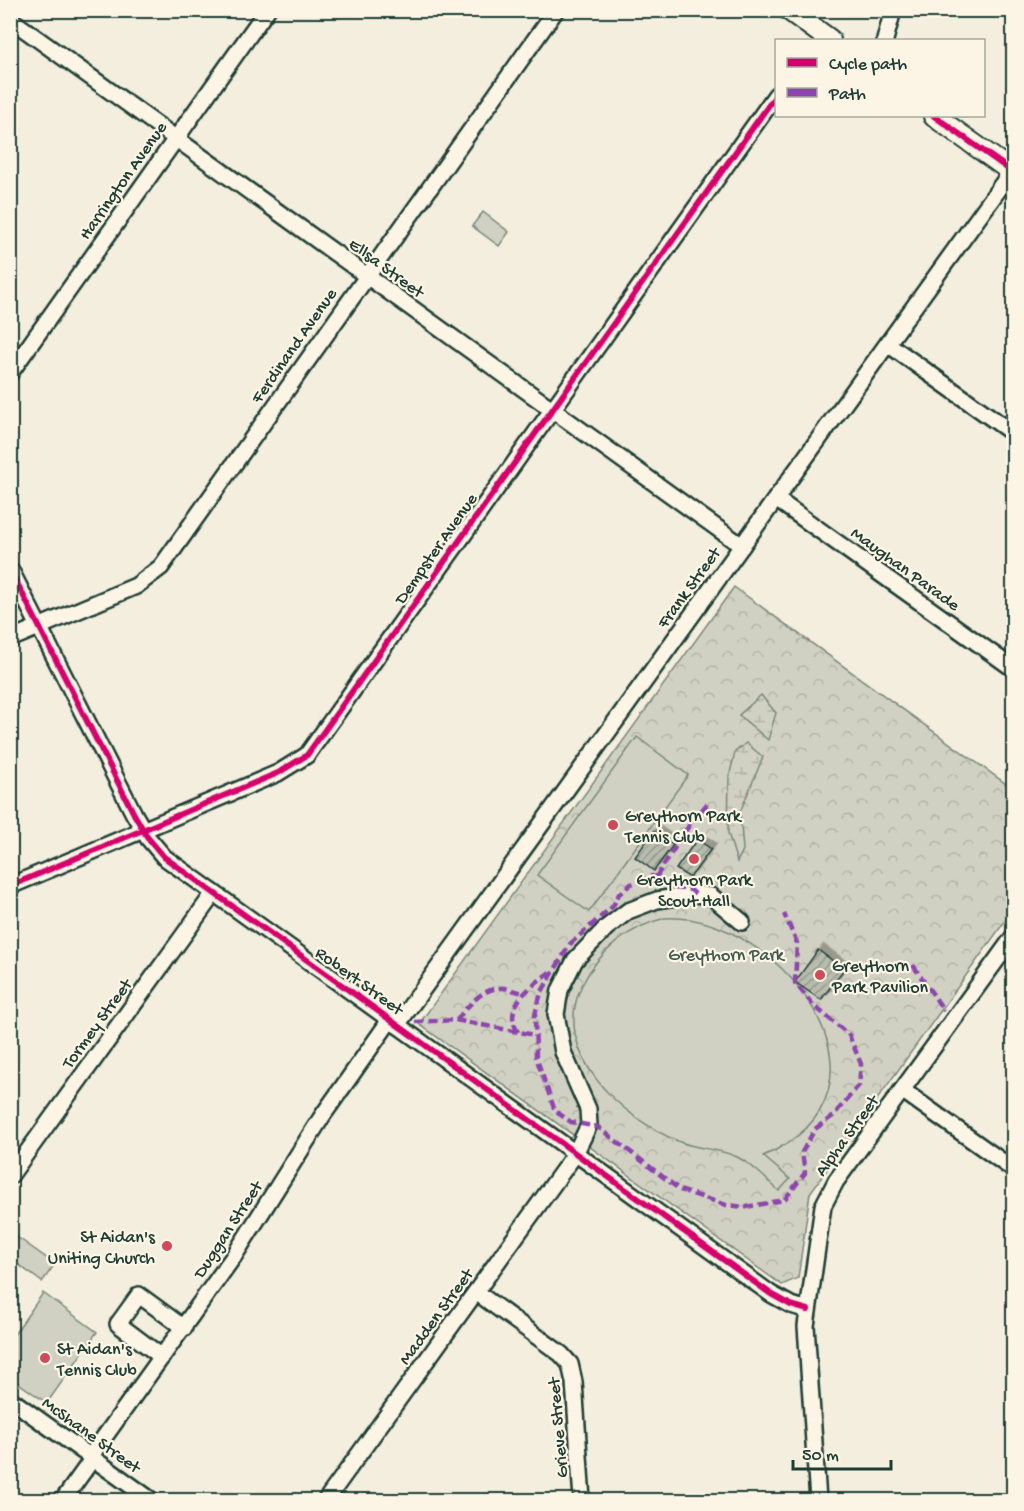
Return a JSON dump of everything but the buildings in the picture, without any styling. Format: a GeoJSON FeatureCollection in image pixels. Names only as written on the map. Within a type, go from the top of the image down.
{"type":"FeatureCollection","features":[{"type":"Feature","properties":{"kind":"main road"},"geometry":{"type":"LineString","coordinates":[[789,10],[822,38]]}},
{"type":"Feature","properties":{"kind":"main road"},"geometry":{"type":"LineString","coordinates":[[935,117],[1012,172]]}},
{"type":"Feature","properties":{"kind":"street","name":"Harrington Avenue"},"geometry":{"type":"LineString","coordinates":[[10,373],[267,10]]}},
{"type":"Feature","properties":{"kind":"street","name":"Ferdinand Avenue"},"geometry":{"type":"LineString","coordinates":[[10,639],[136,586],[160,567],[365,275],[556,10]]}},
{"type":"Feature","properties":{"kind":"street"},"geometry":{"type":"LineString","coordinates":[[885,39],[894,10]]}},
{"type":"Feature","properties":{"kind":"street","name":"Ellsa Street"},"geometry":{"type":"LineString","coordinates":[[10,19],[742,546]]}},
{"type":"Feature","properties":{"kind":"street","name":"Dempster Avenue"},"geometry":{"type":"LineString","coordinates":[[10,886],[278,773],[307,755],[775,98]]}},
{"type":"Feature","properties":{"kind":"street","name":"Frank Street"},"geometry":{"type":"LineString","coordinates":[[394,1022],[1012,172]]}},
{"type":"Feature","properties":{"kind":"street"},"geometry":{"type":"LineString","coordinates":[[888,344],[1014,434]]}},
{"type":"Feature","properties":{"kind":"street","name":"Maughan Parade"},"geometry":{"type":"LineString","coordinates":[[776,499],[1014,669]]}},
{"type":"Feature","properties":{"kind":"street","name":"Robert Street"},"geometry":{"type":"LineString","coordinates":[[10,569],[143,830],[164,857],[771,1294],[808,1310]]}},
{"type":"Feature","properties":{"kind":"street","name":"Tormey Street"},"geometry":{"type":"LineString","coordinates":[[10,1176],[214,893]]}},
{"type":"Feature","properties":{"kind":"street","name":"Madden Street"},"geometry":{"type":"LineString","coordinates":[[326,1500],[574,1154],[589,1125],[588,1109],[563,1052],[556,1014],[560,990],[575,960],[606,928],[627,911],[657,900],[695,894],[711,896],[742,922]]}},
{"type":"Feature","properties":{"kind":"street","name":"Alpha Street"},"geometry":{"type":"LineString","coordinates":[[818,1500],[806,1336],[825,1201],[836,1181],[1014,936]]}},
{"type":"Feature","properties":{"kind":"street","name":"Duggan Street"},"geometry":{"type":"LineString","coordinates":[[63,1500],[243,1243],[332,1102],[394,1022]]}},
{"type":"Feature","properties":{"kind":"street"},"geometry":{"type":"LineString","coordinates":[[902,1090],[1014,1170]]}},
{"type":"Feature","properties":{"kind":"street","name":"Grieve Street"},"geometry":{"type":"LineString","coordinates":[[476,1292],[556,1349],[570,1364],[574,1382],[582,1500]]}},
{"type":"Feature","properties":{"kind":"street"},"geometry":{"type":"LineString","coordinates":[[162,1357],[118,1324],[139,1295],[184,1328]]}},
{"type":"Feature","properties":{"kind":"street","name":"McShane Street"},"geometry":{"type":"LineString","coordinates":[[10,1400],[152,1500]]}},
{"type":"Feature","properties":{"kind":"green space"},"geometry":{"type":"Polygon","coordinates":[[[483,212],[509,232],[499,246],[472,226],[483,212]]]}},
{"type":"Feature","properties":{"kind":"green space","name":"Greythorn Park"},"geometry":{"type":"Polygon","coordinates":[[[734,587],[1013,789],[1013,910],[810,1193],[798,1278],[782,1285],[419,1024],[734,587]]]}},
{"type":"Feature","properties":{"kind":"green space"},"geometry":{"type":"Polygon","coordinates":[[[761,695],[776,713],[768,740],[739,715],[761,695]]]}},
{"type":"Feature","properties":{"kind":"green space","name":"Greythorn Park Tennis Club"},"geometry":{"type":"Polygon","coordinates":[[[637,737],[688,775],[589,912],[537,875],[637,737]]]}},
{"type":"Feature","properties":{"kind":"green space"},"geometry":{"type":"Polygon","coordinates":[[[746,743],[763,757],[740,812],[743,850],[737,862],[728,833],[729,777],[735,752],[746,743]]]}},
{"type":"Feature","properties":{"kind":"green space"},"geometry":{"type":"Polygon","coordinates":[[[665,918],[708,924],[750,944],[786,974],[814,1010],[829,1051],[828,1091],[807,1127],[763,1156],[790,1179],[779,1191],[743,1160],[724,1152],[680,1142],[636,1117],[615,1100],[597,1080],[583,1058],[575,1035],[574,1010],[582,985],[589,973],[606,951],[627,934],[665,918]]]}},
{"type":"Feature","properties":{"kind":"green space"},"geometry":{"type":"Polygon","coordinates":[[[17,1237],[55,1264],[42,1282],[11,1259],[11,1246],[17,1237]]]}},
{"type":"Feature","properties":{"kind":"green space","name":"St Aidan's Tennis Club"},"geometry":{"type":"Polygon","coordinates":[[[43,1293],[97,1332],[47,1403],[10,1377],[11,1339],[43,1293]]]}},
{"type":"Feature","properties":{"kind":"marked path"},"geometry":{"type":"LineString","coordinates":[[656,877],[690,824],[707,804]]}},
{"type":"Feature","properties":{"kind":"marked path"},"geometry":{"type":"LineString","coordinates":[[695,894],[691,890],[675,888],[652,876],[631,884],[619,894],[613,906],[570,944],[541,993],[535,1014],[536,1057],[555,1111],[571,1122],[598,1127],[680,1190],[726,1205],[746,1207],[784,1200],[805,1173],[802,1152],[815,1129],[833,1116],[859,1085],[861,1064],[849,1035],[813,1005],[795,983],[797,943],[784,914]]}},
{"type":"Feature","properties":{"kind":"marked path"},"geometry":{"type":"LineString","coordinates":[[913,965],[944,1011]]}},
{"type":"Feature","properties":{"kind":"marked path"},"geometry":{"type":"LineString","coordinates":[[518,1032],[513,1014],[516,1005],[527,990],[550,972]]}},
{"type":"Feature","properties":{"kind":"marked path"},"geometry":{"type":"LineString","coordinates":[[457,1020],[471,1003],[490,990],[504,988],[524,993]]}},
{"type":"Feature","properties":{"kind":"marked path"},"geometry":{"type":"LineString","coordinates":[[415,1022],[455,1020],[535,1035]]}},
{"type":"Feature","properties":{"kind":"cycle path"},"geometry":{"type":"LineString","coordinates":[[10,886],[278,773],[307,755],[775,96]]}},
{"type":"Feature","properties":{"kind":"cycle path"},"geometry":{"type":"LineString","coordinates":[[935,117],[1014,173]]}},
{"type":"Feature","properties":{"kind":"cycle path"},"geometry":{"type":"LineString","coordinates":[[10,569],[134,814],[148,838],[164,857],[771,1294],[791,1305],[808,1310]]}},
{"type":"Feature","properties":{"kind":"place","name":"Greythorn Park Tennis Club"},"geometry":{"type":"Point","coordinates":[613,825]}},
{"type":"Feature","properties":{"kind":"place","name":"Greythorn Park Scout Hall"},"geometry":{"type":"Point","coordinates":[694,859]}},
{"type":"Feature","properties":{"kind":"place","name":"Greythorn Park Pavilion"},"geometry":{"type":"Point","coordinates":[820,975]}},
{"type":"Feature","properties":{"kind":"place","name":"St Aidan's Uniting Church"},"geometry":{"type":"Point","coordinates":[167,1246]}},
{"type":"Feature","properties":{"kind":"place","name":"St Aidan's Tennis Club"},"geometry":{"type":"Point","coordinates":[45,1358]}}]}
